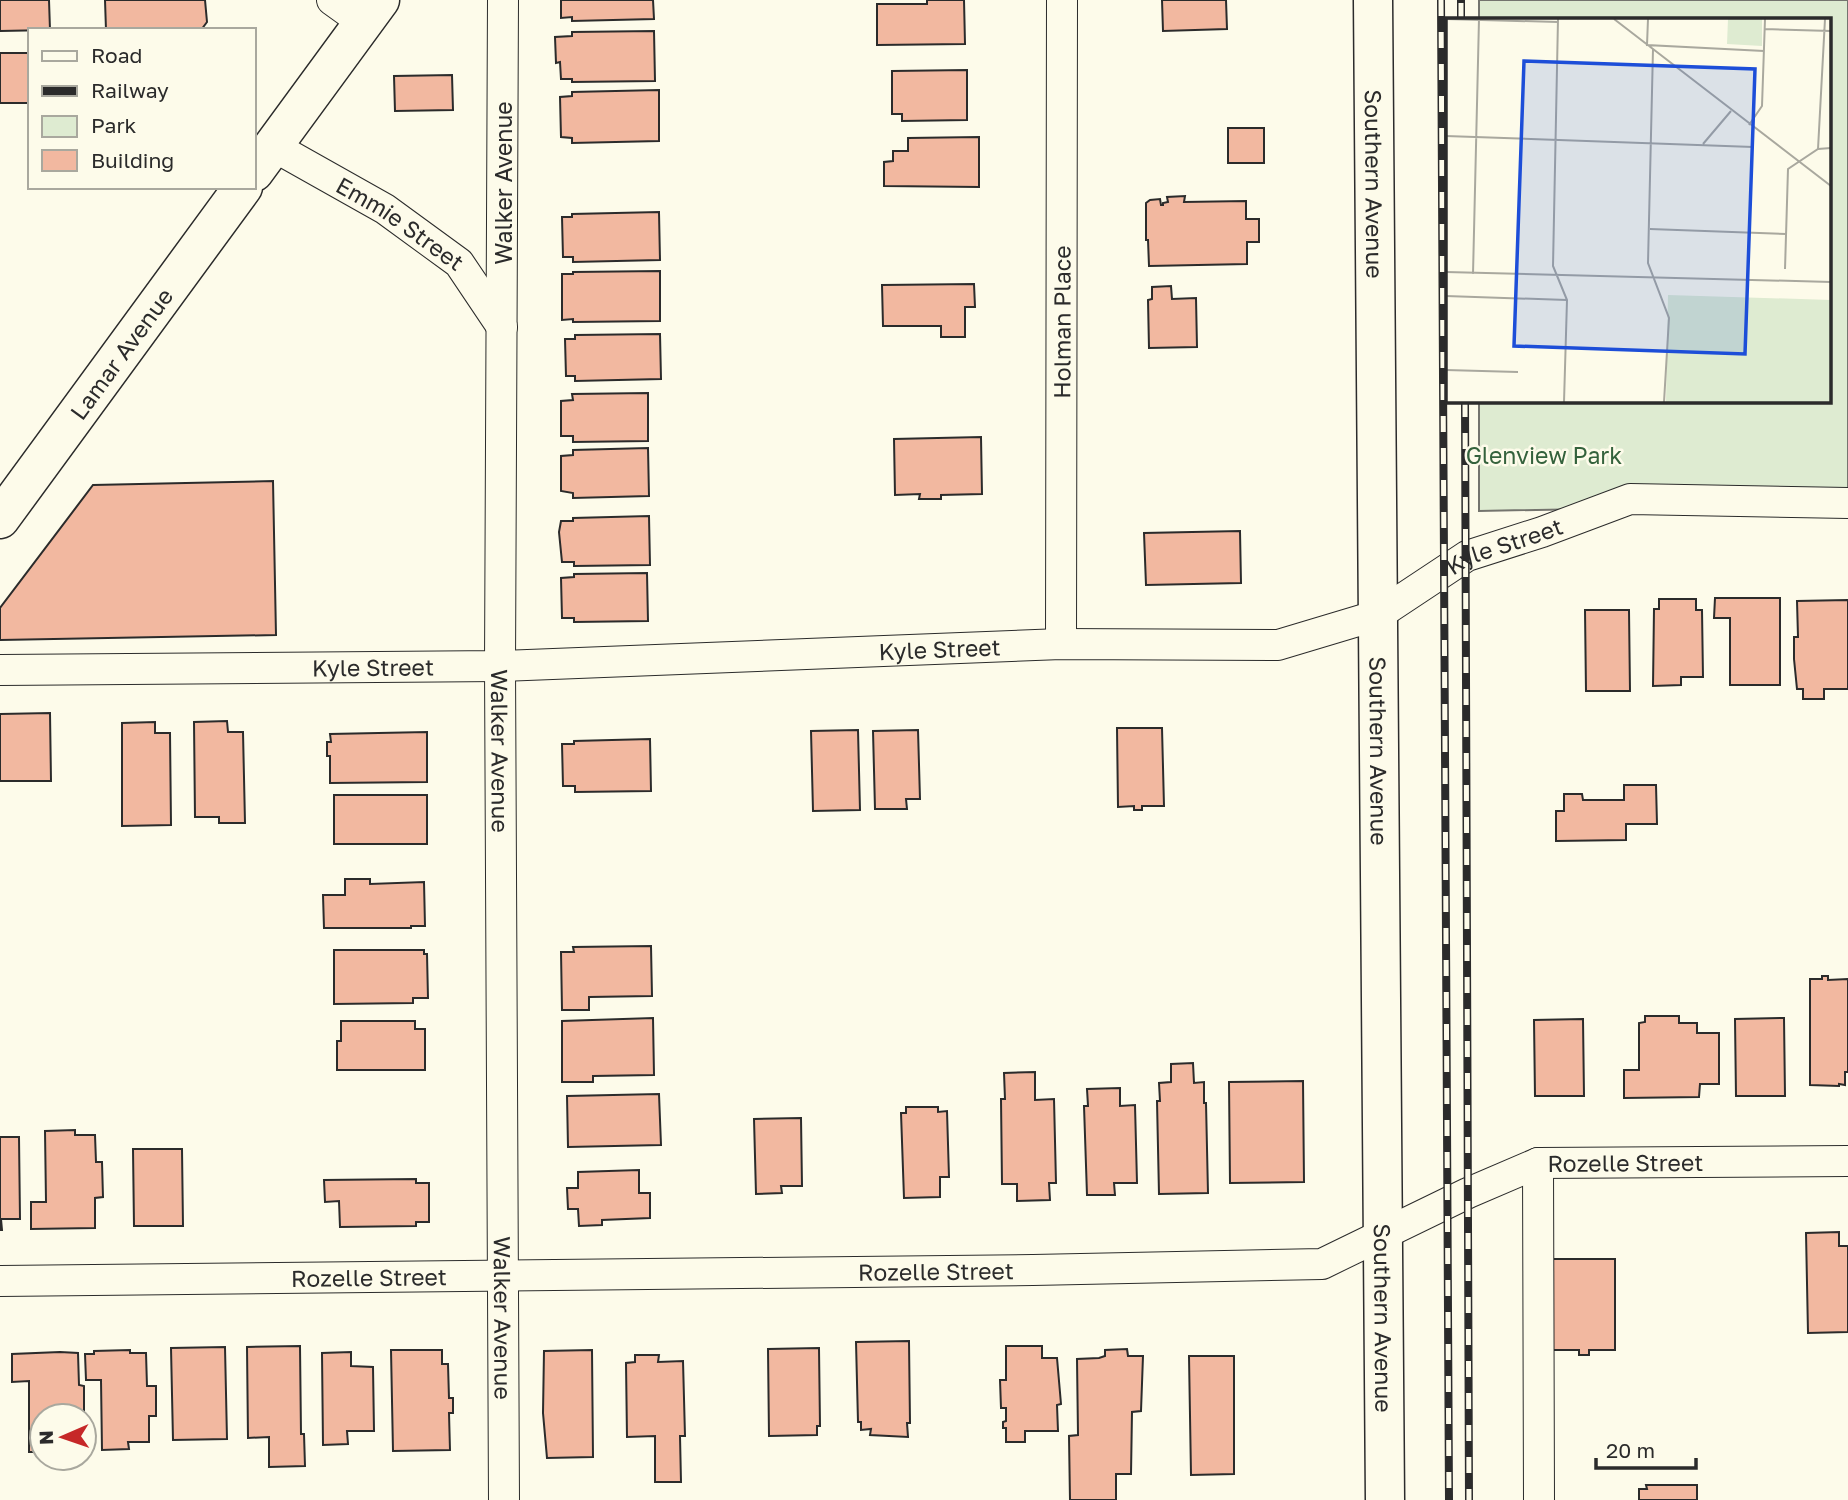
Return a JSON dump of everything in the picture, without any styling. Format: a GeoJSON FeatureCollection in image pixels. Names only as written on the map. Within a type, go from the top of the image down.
{"type":"FeatureCollection","features":[{"type":"Feature","properties":{"kind":"main road","name":"Southern Avenue"},"geometry":{"type":"LineString","coordinates":[[1373,0],[1385,1500]]}},
{"type":"Feature","properties":{"kind":"main road"},"geometry":{"type":"LineString","coordinates":[[263,159],[372,12]]}},
{"type":"Feature","properties":{"kind":"main road","name":"Lamar Avenue"},"geometry":{"type":"LineString","coordinates":[[0,519],[242,189]]}},
{"type":"Feature","properties":{"kind":"street"},"geometry":{"type":"LineString","coordinates":[[332,0],[372,12]]}},
{"type":"Feature","properties":{"kind":"street","name":"Walker Avenue"},"geometry":{"type":"LineString","coordinates":[[503,0],[500,666],[504,1500]]}},
{"type":"Feature","properties":{"kind":"street","name":"Holman Place"},"geometry":{"type":"LineString","coordinates":[[1060,644],[1062,0]]}},
{"type":"Feature","properties":{"kind":"street","name":"Emmie Street"},"geometry":{"type":"LineString","coordinates":[[263,159],[385,209],[459,263],[502,327]]}},
{"type":"Feature","properties":{"kind":"street","name":"Kyle Street"},"geometry":{"type":"LineString","coordinates":[[0,670],[500,666],[1060,644],[1279,645],[1378,615],[1467,556],[1542,532],[1630,499],[1848,503]]}},
{"type":"Feature","properties":{"kind":"street","name":"Rozelle Street"},"geometry":{"type":"LineString","coordinates":[[0,1282],[1322,1264],[1468,1193],[1538,1163],[1848,1161]]}},
{"type":"Feature","properties":{"kind":"street"},"geometry":{"type":"LineString","coordinates":[[1538,1163],[1539,1500]]}},
{"type":"Feature","properties":{"kind":"green space","name":"Glenview Park"},"geometry":{"type":"Polygon","coordinates":[[[1479,0],[1848,0],[1848,504],[1479,511],[1479,402],[1830,402],[1830,18],[1479,18],[1479,0]]]}},
{"type":"Feature","properties":{"kind":"building"},"geometry":{"type":"Polygon","coordinates":[[[0,0],[49,0],[50,28],[0,31],[0,0]]]}},
{"type":"Feature","properties":{"kind":"building"},"geometry":{"type":"Polygon","coordinates":[[[105,0],[205,0],[207,22],[202,28],[106,28],[105,0]]]}},
{"type":"Feature","properties":{"kind":"building"},"geometry":{"type":"Polygon","coordinates":[[[561,0],[653,0],[654,19],[572,21],[572,17],[561,18],[561,0]]]}},
{"type":"Feature","properties":{"kind":"building"},"geometry":{"type":"Polygon","coordinates":[[[927,0],[964,0],[965,44],[877,45],[877,4],[927,4],[927,0]]]}},
{"type":"Feature","properties":{"kind":"building"},"geometry":{"type":"Polygon","coordinates":[[[1162,0],[1226,0],[1227,29],[1163,31],[1162,0]]]}},
{"type":"Feature","properties":{"kind":"building"},"geometry":{"type":"Polygon","coordinates":[[[654,31],[655,81],[572,82],[572,79],[561,79],[560,62],[556,63],[555,37],[572,36],[572,32],[654,31]]]}},
{"type":"Feature","properties":{"kind":"building"},"geometry":{"type":"Polygon","coordinates":[[[0,53],[28,53],[28,103],[0,103],[0,53]]]}},
{"type":"Feature","properties":{"kind":"building"},"geometry":{"type":"Polygon","coordinates":[[[967,70],[967,120],[902,121],[902,114],[892,114],[892,71],[967,70]]]}},
{"type":"Feature","properties":{"kind":"building"},"geometry":{"type":"Polygon","coordinates":[[[452,75],[453,110],[395,111],[394,76],[452,75]]]}},
{"type":"Feature","properties":{"kind":"building"},"geometry":{"type":"Polygon","coordinates":[[[659,90],[659,141],[572,143],[572,138],[561,137],[560,97],[572,96],[572,92],[659,90]]]}},
{"type":"Feature","properties":{"kind":"building"},"geometry":{"type":"Polygon","coordinates":[[[1228,128],[1264,128],[1264,163],[1228,163],[1228,128]]]}},
{"type":"Feature","properties":{"kind":"building"},"geometry":{"type":"Polygon","coordinates":[[[979,137],[979,187],[884,186],[884,162],[893,161],[893,151],[908,151],[908,138],[979,137]]]}},
{"type":"Feature","properties":{"kind":"building"},"geometry":{"type":"Polygon","coordinates":[[[1185,196],[1184,202],[1246,201],[1246,219],[1259,219],[1259,242],[1247,242],[1247,264],[1149,266],[1146,203],[1160,199],[1163,205],[1168,202],[1167,197],[1185,196]]]}},
{"type":"Feature","properties":{"kind":"building"},"geometry":{"type":"Polygon","coordinates":[[[659,212],[660,260],[573,262],[573,257],[563,257],[562,217],[572,217],[572,214],[659,212]]]}},
{"type":"Feature","properties":{"kind":"building"},"geometry":{"type":"Polygon","coordinates":[[[660,271],[660,321],[562,320],[562,274],[660,271]]]}},
{"type":"Feature","properties":{"kind":"building"},"geometry":{"type":"Polygon","coordinates":[[[974,284],[975,307],[965,307],[965,337],[941,337],[941,326],[883,326],[882,285],[974,284]]]}},
{"type":"Feature","properties":{"kind":"building"},"geometry":{"type":"Polygon","coordinates":[[[1171,286],[1172,299],[1196,298],[1197,347],[1149,348],[1148,300],[1152,299],[1152,287],[1171,286]]]}},
{"type":"Feature","properties":{"kind":"building"},"geometry":{"type":"Polygon","coordinates":[[[660,334],[661,379],[575,381],[575,376],[566,376],[565,339],[575,339],[575,335],[660,334]]]}},
{"type":"Feature","properties":{"kind":"building"},"geometry":{"type":"Polygon","coordinates":[[[648,393],[648,441],[573,442],[573,436],[561,436],[561,401],[573,400],[572,394],[648,393]]]}},
{"type":"Feature","properties":{"kind":"building"},"geometry":{"type":"Polygon","coordinates":[[[981,437],[982,494],[941,495],[941,499],[919,499],[920,494],[895,495],[894,439],[981,437]]]}},
{"type":"Feature","properties":{"kind":"building"},"geometry":{"type":"Polygon","coordinates":[[[648,448],[649,496],[573,498],[573,493],[561,491],[561,456],[573,455],[573,450],[648,448]]]}},
{"type":"Feature","properties":{"kind":"building"},"geometry":{"type":"Polygon","coordinates":[[[273,481],[276,635],[0,640],[0,608],[93,485],[273,481]]]}},
{"type":"Feature","properties":{"kind":"building"},"geometry":{"type":"Polygon","coordinates":[[[649,516],[650,565],[574,566],[574,562],[562,562],[559,532],[561,521],[573,521],[573,518],[649,516]]]}},
{"type":"Feature","properties":{"kind":"building"},"geometry":{"type":"Polygon","coordinates":[[[1240,531],[1241,583],[1146,585],[1144,533],[1240,531]]]}},
{"type":"Feature","properties":{"kind":"building"},"geometry":{"type":"Polygon","coordinates":[[[647,573],[648,621],[574,622],[574,618],[562,618],[561,578],[574,577],[574,574],[647,573]]]}},
{"type":"Feature","properties":{"kind":"building"},"geometry":{"type":"Polygon","coordinates":[[[1715,598],[1780,598],[1780,685],[1730,685],[1730,618],[1714,618],[1715,598]]]}},
{"type":"Feature","properties":{"kind":"building"},"geometry":{"type":"Polygon","coordinates":[[[1659,599],[1696,599],[1696,610],[1702,610],[1703,677],[1681,677],[1681,685],[1653,686],[1654,609],[1659,609],[1659,599]]]}},
{"type":"Feature","properties":{"kind":"building"},"geometry":{"type":"Polygon","coordinates":[[[1848,600],[1848,689],[1824,689],[1824,699],[1803,699],[1803,689],[1797,689],[1794,659],[1794,637],[1798,637],[1797,601],[1848,600]]]}},
{"type":"Feature","properties":{"kind":"building"},"geometry":{"type":"Polygon","coordinates":[[[1585,610],[1629,610],[1630,691],[1586,691],[1585,610]]]}},
{"type":"Feature","properties":{"kind":"building"},"geometry":{"type":"Polygon","coordinates":[[[50,713],[51,781],[0,781],[0,714],[50,713]]]}},
{"type":"Feature","properties":{"kind":"building"},"geometry":{"type":"Polygon","coordinates":[[[227,721],[228,732],[243,732],[245,823],[219,823],[219,817],[195,817],[194,722],[227,721]]]}},
{"type":"Feature","properties":{"kind":"building"},"geometry":{"type":"Polygon","coordinates":[[[155,722],[155,733],[170,733],[171,825],[122,826],[122,723],[155,722]]]}},
{"type":"Feature","properties":{"kind":"building"},"geometry":{"type":"Polygon","coordinates":[[[1117,728],[1162,728],[1164,806],[1142,806],[1142,810],[1134,810],[1134,806],[1118,807],[1117,728]]]}},
{"type":"Feature","properties":{"kind":"building"},"geometry":{"type":"Polygon","coordinates":[[[858,730],[860,810],[813,811],[811,731],[858,730]]]}},
{"type":"Feature","properties":{"kind":"building"},"geometry":{"type":"Polygon","coordinates":[[[918,730],[920,799],[906,799],[907,809],[875,809],[873,731],[918,730]]]}},
{"type":"Feature","properties":{"kind":"building"},"geometry":{"type":"Polygon","coordinates":[[[427,732],[427,782],[330,783],[327,742],[331,742],[330,734],[427,732]]]}},
{"type":"Feature","properties":{"kind":"building"},"geometry":{"type":"Polygon","coordinates":[[[650,739],[651,791],[575,792],[575,786],[563,786],[562,744],[574,744],[574,741],[650,739]]]}},
{"type":"Feature","properties":{"kind":"building"},"geometry":{"type":"Polygon","coordinates":[[[1624,785],[1656,785],[1657,824],[1626,824],[1626,840],[1556,841],[1556,811],[1564,811],[1564,794],[1582,794],[1583,800],[1624,800],[1624,785]]]}},
{"type":"Feature","properties":{"kind":"building"},"geometry":{"type":"Polygon","coordinates":[[[334,795],[427,795],[427,844],[334,844],[334,795]]]}},
{"type":"Feature","properties":{"kind":"building"},"geometry":{"type":"Polygon","coordinates":[[[345,879],[370,879],[370,884],[424,882],[425,926],[324,928],[323,895],[345,895],[345,879]]]}},
{"type":"Feature","properties":{"kind":"building"},"geometry":{"type":"Polygon","coordinates":[[[651,946],[652,996],[589,997],[589,1010],[562,1010],[561,952],[574,952],[573,947],[651,946]]]}},
{"type":"Feature","properties":{"kind":"building"},"geometry":{"type":"Polygon","coordinates":[[[334,950],[424,950],[424,954],[427,954],[428,998],[413,998],[413,1003],[334,1004],[334,950]]]}},
{"type":"Feature","properties":{"kind":"building"},"geometry":{"type":"Polygon","coordinates":[[[1822,976],[1828,976],[1828,980],[1848,979],[1848,1072],[1845,1072],[1845,1085],[1810,1085],[1810,979],[1822,979],[1822,976]]]}},
{"type":"Feature","properties":{"kind":"building"},"geometry":{"type":"Polygon","coordinates":[[[1645,1016],[1679,1016],[1679,1023],[1697,1023],[1697,1033],[1719,1033],[1719,1084],[1700,1084],[1699,1097],[1624,1098],[1624,1070],[1639,1070],[1639,1023],[1645,1022],[1645,1016]]]}},
{"type":"Feature","properties":{"kind":"building"},"geometry":{"type":"Polygon","coordinates":[[[653,1018],[654,1075],[593,1076],[593,1082],[562,1082],[562,1021],[653,1018]]]}},
{"type":"Feature","properties":{"kind":"building"},"geometry":{"type":"Polygon","coordinates":[[[1784,1018],[1785,1096],[1736,1096],[1735,1019],[1784,1018]]]}},
{"type":"Feature","properties":{"kind":"building"},"geometry":{"type":"Polygon","coordinates":[[[1583,1019],[1584,1096],[1535,1096],[1534,1020],[1583,1019]]]}},
{"type":"Feature","properties":{"kind":"building"},"geometry":{"type":"Polygon","coordinates":[[[341,1021],[415,1021],[415,1029],[425,1029],[425,1070],[337,1070],[337,1041],[341,1041],[341,1021]]]}},
{"type":"Feature","properties":{"kind":"building"},"geometry":{"type":"Polygon","coordinates":[[[1193,1063],[1194,1083],[1204,1082],[1208,1193],[1159,1194],[1159,1083],[1171,1082],[1171,1064],[1193,1063]]]}},
{"type":"Feature","properties":{"kind":"building"},"geometry":{"type":"Polygon","coordinates":[[[1035,1072],[1035,1100],[1054,1099],[1056,1183],[1049,1183],[1050,1200],[1017,1201],[1017,1184],[1002,1184],[1001,1099],[1005,1099],[1004,1073],[1035,1072]]]}},
{"type":"Feature","properties":{"kind":"building"},"geometry":{"type":"Polygon","coordinates":[[[1303,1081],[1304,1182],[1230,1183],[1229,1082],[1303,1081]]]}},
{"type":"Feature","properties":{"kind":"building"},"geometry":{"type":"Polygon","coordinates":[[[1120,1088],[1120,1106],[1135,1105],[1137,1183],[1114,1183],[1115,1195],[1087,1195],[1084,1106],[1088,1106],[1087,1089],[1120,1088]]]}},
{"type":"Feature","properties":{"kind":"building"},"geometry":{"type":"Polygon","coordinates":[[[659,1094],[661,1145],[568,1147],[567,1096],[659,1094]]]}},
{"type":"Feature","properties":{"kind":"building"},"geometry":{"type":"Polygon","coordinates":[[[906,1107],[938,1107],[938,1112],[947,1111],[949,1177],[940,1177],[940,1197],[904,1198],[901,1113],[906,1113],[906,1107]]]}},
{"type":"Feature","properties":{"kind":"building"},"geometry":{"type":"Polygon","coordinates":[[[801,1118],[802,1186],[781,1186],[782,1193],[756,1194],[754,1119],[801,1118]]]}},
{"type":"Feature","properties":{"kind":"building"},"geometry":{"type":"Polygon","coordinates":[[[75,1130],[75,1135],[95,1135],[96,1162],[102,1162],[103,1197],[95,1198],[95,1228],[31,1229],[31,1202],[46,1202],[45,1131],[75,1130]]]}},
{"type":"Feature","properties":{"kind":"building"},"geometry":{"type":"Polygon","coordinates":[[[0,1137],[19,1137],[20,1219],[1,1219],[2,1230],[0,1230],[0,1137]]]}},
{"type":"Feature","properties":{"kind":"building"},"geometry":{"type":"Polygon","coordinates":[[[133,1149],[182,1149],[183,1226],[134,1226],[133,1149]]]}},
{"type":"Feature","properties":{"kind":"building"},"geometry":{"type":"Polygon","coordinates":[[[639,1170],[639,1193],[650,1193],[650,1218],[602,1220],[602,1225],[579,1226],[578,1209],[568,1209],[567,1188],[578,1188],[578,1172],[639,1170]]]}},
{"type":"Feature","properties":{"kind":"building"},"geometry":{"type":"Polygon","coordinates":[[[416,1179],[416,1183],[429,1183],[429,1222],[416,1222],[416,1226],[340,1227],[339,1201],[325,1202],[324,1180],[416,1179]]]}},
{"type":"Feature","properties":{"kind":"building"},"geometry":{"type":"Polygon","coordinates":[[[1839,1232],[1839,1246],[1848,1246],[1848,1332],[1808,1333],[1806,1233],[1839,1232]]]}},
{"type":"Feature","properties":{"kind":"building"},"geometry":{"type":"Polygon","coordinates":[[[1553,1259],[1615,1259],[1615,1350],[1589,1350],[1589,1355],[1579,1355],[1579,1350],[1553,1350],[1553,1259]]]}},
{"type":"Feature","properties":{"kind":"building"},"geometry":{"type":"Polygon","coordinates":[[[909,1341],[908,1437],[870,1435],[871,1429],[861,1430],[861,1422],[858,1422],[856,1342],[909,1341]]]}},
{"type":"Feature","properties":{"kind":"building"},"geometry":{"type":"Polygon","coordinates":[[[300,1346],[301,1434],[304,1434],[305,1466],[269,1467],[269,1437],[248,1438],[247,1347],[300,1346]]]}},
{"type":"Feature","properties":{"kind":"building"},"geometry":{"type":"Polygon","coordinates":[[[1006,1346],[1042,1346],[1042,1358],[1057,1358],[1061,1404],[1057,1405],[1058,1431],[1025,1431],[1025,1442],[1006,1442],[1003,1422],[1006,1421],[1006,1408],[1001,1408],[1000,1380],[1006,1380],[1006,1346]]]}},
{"type":"Feature","properties":{"kind":"building"},"geometry":{"type":"Polygon","coordinates":[[[225,1347],[227,1439],[173,1440],[171,1348],[225,1347]]]}},
{"type":"Feature","properties":{"kind":"building"},"geometry":{"type":"Polygon","coordinates":[[[819,1348],[820,1426],[817,1426],[817,1435],[769,1436],[768,1349],[819,1348]]]}},
{"type":"Feature","properties":{"kind":"building"},"geometry":{"type":"Polygon","coordinates":[[[1127,1349],[1128,1356],[1143,1356],[1141,1411],[1132,1412],[1131,1474],[1116,1474],[1116,1500],[1070,1500],[1069,1436],[1078,1435],[1077,1359],[1099,1358],[1105,1356],[1105,1350],[1127,1349]]]}},
{"type":"Feature","properties":{"kind":"building"},"geometry":{"type":"Polygon","coordinates":[[[130,1350],[130,1353],[146,1353],[147,1386],[156,1386],[156,1416],[149,1416],[149,1442],[128,1442],[129,1449],[102,1450],[101,1380],[86,1380],[85,1354],[94,1354],[94,1351],[130,1350]]]}},
{"type":"Feature","properties":{"kind":"building"},"geometry":{"type":"Polygon","coordinates":[[[391,1350],[442,1350],[442,1364],[448,1364],[449,1398],[453,1398],[453,1413],[449,1413],[450,1450],[393,1451],[391,1350]]]}},
{"type":"Feature","properties":{"kind":"building"},"geometry":{"type":"Polygon","coordinates":[[[592,1350],[593,1457],[547,1458],[543,1413],[544,1351],[592,1350]]]}},
{"type":"Feature","properties":{"kind":"building"},"geometry":{"type":"Polygon","coordinates":[[[351,1352],[351,1366],[373,1367],[374,1431],[347,1431],[348,1444],[323,1445],[322,1353],[351,1352]]]}},
{"type":"Feature","properties":{"kind":"building"},"geometry":{"type":"Polygon","coordinates":[[[78,1353],[79,1385],[84,1386],[84,1402],[29,1402],[29,1381],[12,1382],[12,1354],[78,1353]]]}},
{"type":"Feature","properties":{"kind":"building"},"geometry":{"type":"Polygon","coordinates":[[[635,1355],[659,1355],[658,1362],[683,1361],[685,1436],[680,1436],[681,1482],[655,1482],[655,1436],[627,1437],[626,1363],[635,1362],[635,1355]]]}},
{"type":"Feature","properties":{"kind":"building"},"geometry":{"type":"Polygon","coordinates":[[[1189,1356],[1234,1356],[1234,1474],[1191,1475],[1189,1356]]]}},
{"type":"Feature","properties":{"kind":"building"},"geometry":{"type":"Polygon","coordinates":[[[1646,1485],[1697,1485],[1697,1500],[1639,1500],[1639,1489],[1647,1489],[1646,1485]]]}},
{"type":"Feature","properties":{"kind":"railway"},"geometry":{"type":"LineString","coordinates":[[1441,0],[1449,1500]]}},
{"type":"Feature","properties":{"kind":"railway"},"geometry":{"type":"LineString","coordinates":[[1461,0],[1461,18]]}},
{"type":"Feature","properties":{"kind":"railway"},"geometry":{"type":"LineString","coordinates":[[1465,402],[1469,1500]]}}]}
